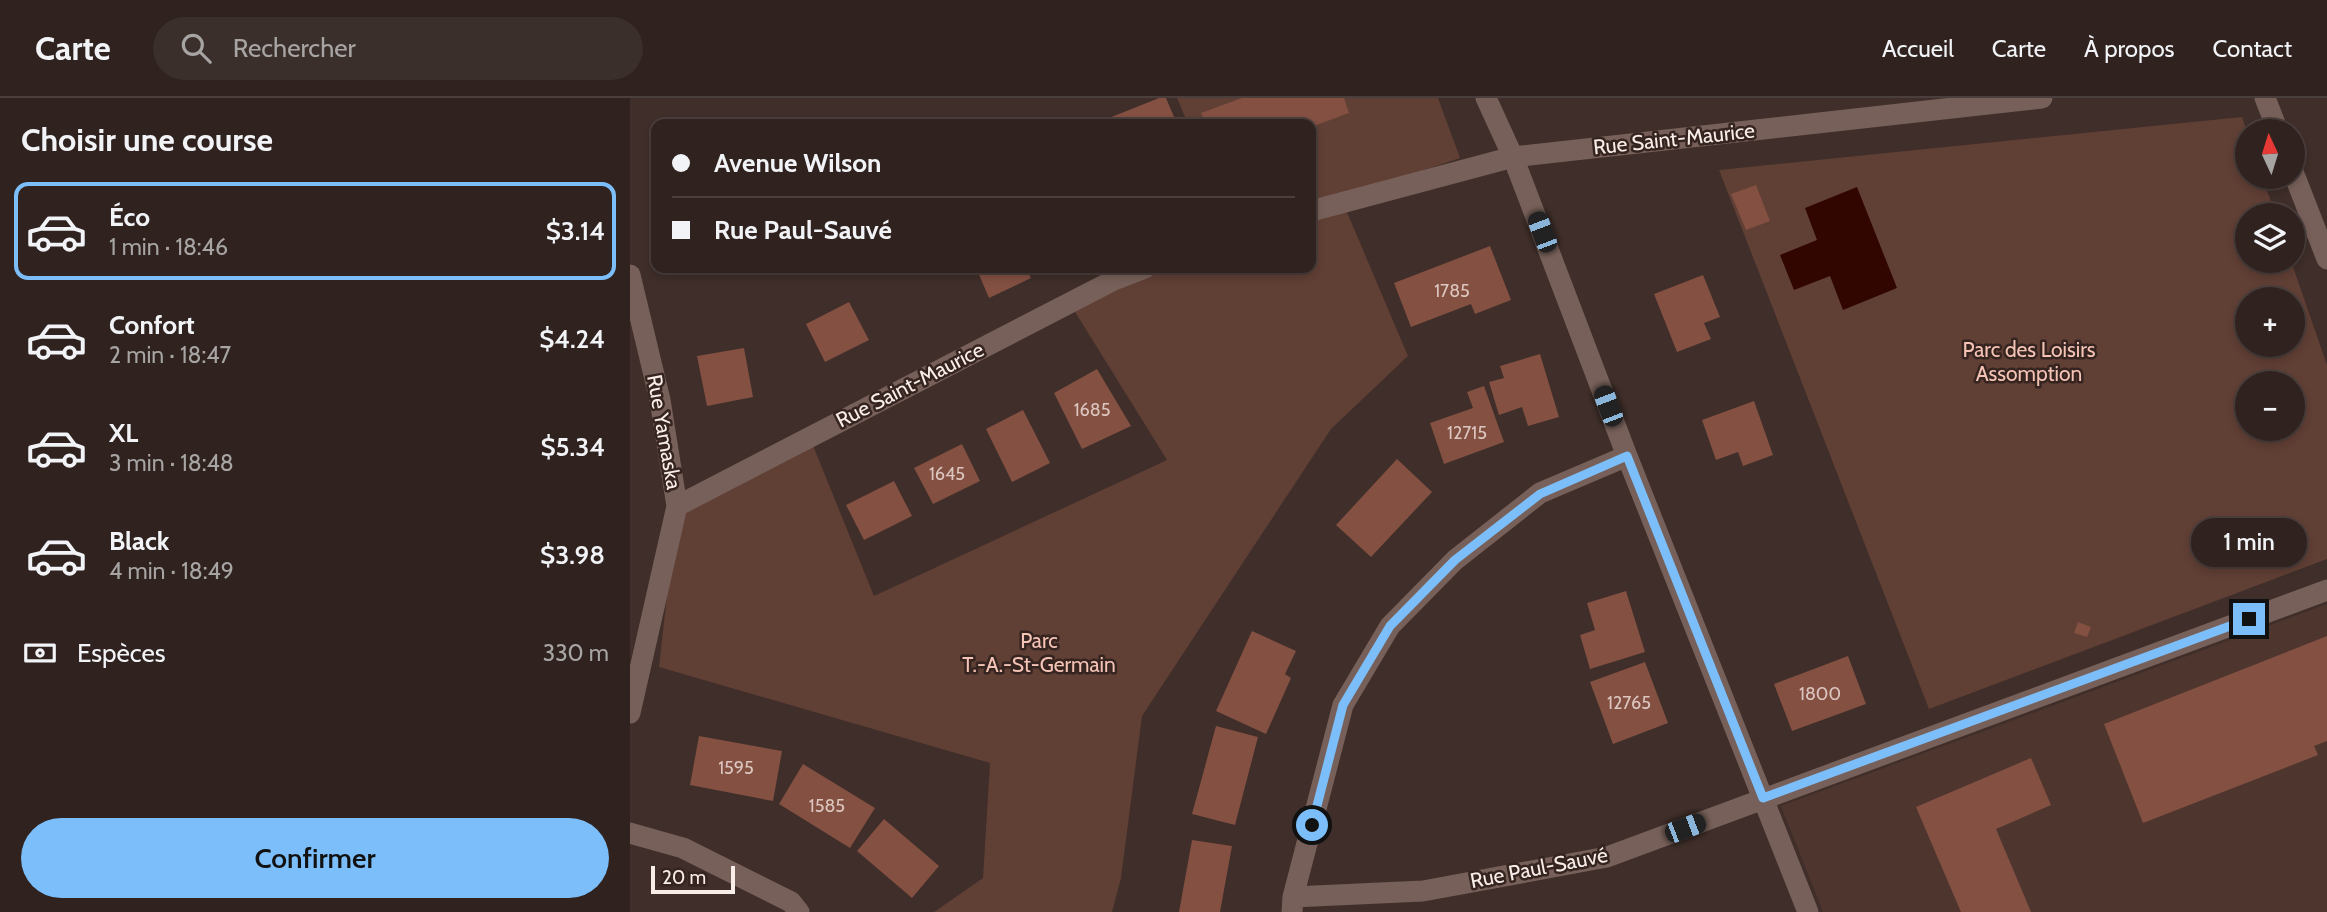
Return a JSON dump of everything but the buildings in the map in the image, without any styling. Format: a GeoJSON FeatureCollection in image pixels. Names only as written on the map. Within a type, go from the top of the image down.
{"type":"FeatureCollection","features":[{"type":"Feature","properties":{"kind":"street"},"geometry":{"type":"LineString","coordinates":[[1486,98],[1513,158],[1627,456],[1808,912]]}},
{"type":"Feature","properties":{"kind":"street","name":"Rue Saint-Maurice"},"geometry":{"type":"LineString","coordinates":[[1316,210],[1513,158],[2042,98]]}},
{"type":"Feature","properties":{"kind":"street"},"geometry":{"type":"LineString","coordinates":[[2265,98],[2273,119]]}},
{"type":"Feature","properties":{"kind":"street"},"geometry":{"type":"LineString","coordinates":[[2300,189],[2327,259]]}},
{"type":"Feature","properties":{"kind":"street","name":"Rue Saint-Maurice"},"geometry":{"type":"LineString","coordinates":[[677,506],[1132,273]]}},
{"type":"Feature","properties":{"kind":"street","name":"Rue Yamaska"},"geometry":{"type":"LineString","coordinates":[[630,275],[660,400],[677,506],[630,713]]}},
{"type":"Feature","properties":{"kind":"street"},"geometry":{"type":"LineString","coordinates":[[1293,904],[1343,705],[1390,626],[1455,560],[1540,494],[1627,456]]}},
{"type":"Feature","properties":{"kind":"street","name":"Rue Paul-Sauvé"},"geometry":{"type":"LineString","coordinates":[[1293,904],[1423,891],[1607,857],[2327,590]]}},
{"type":"Feature","properties":{"kind":"street"},"geometry":{"type":"LineString","coordinates":[[630,833],[683,848],[791,902],[799,912]]}},
{"type":"Feature","properties":{"kind":"shaded area"},"geometry":{"type":"Polygon","coordinates":[[[1857,187],[1897,288],[1843,310],[1830,276],[1794,290],[1780,255],[1817,240],[1805,208],[1857,187]]]}},
{"type":"Feature","properties":{"kind":"shaded area"},"geometry":{"type":"Polygon","coordinates":[[[2327,604],[2327,912],[1823,912],[1781,806],[2327,604]]]}},
{"type":"Feature","properties":{"kind":"green space","name":"Parc T.-A.-St-Germain"},"geometry":{"type":"Polygon","coordinates":[[[1177,98],[1438,98],[1460,158],[1341,198],[1408,356],[1331,429],[1142,716],[1121,878],[1112,912],[934,912],[983,878],[990,763],[659,667],[677,506],[810,438],[874,596],[1167,460],[1072,307],[1155,273],[1316,273],[1316,119],[1186,119],[1177,98]]]}},
{"type":"Feature","properties":{"kind":"green space","name":"Parc des Loisirs Assomption"},"geometry":{"type":"Polygon","coordinates":[[[2242,117],[2243,119],[2235,119],[2235,189],[2266,189],[2272,203],[2235,203],[2235,273],[2295,273],[2300,287],[2235,287],[2235,357],[2305,357],[2305,301],[2327,365],[2327,559],[1929,709],[1719,170],[2242,117]]]}},
{"type":"Feature","properties":{"kind":"route"},"geometry":{"type":"LineString","coordinates":[[1312,825],[1343,705],[1390,626],[1455,560],[1540,494],[1627,456],[1763,798],[2249,619]]}}]}
